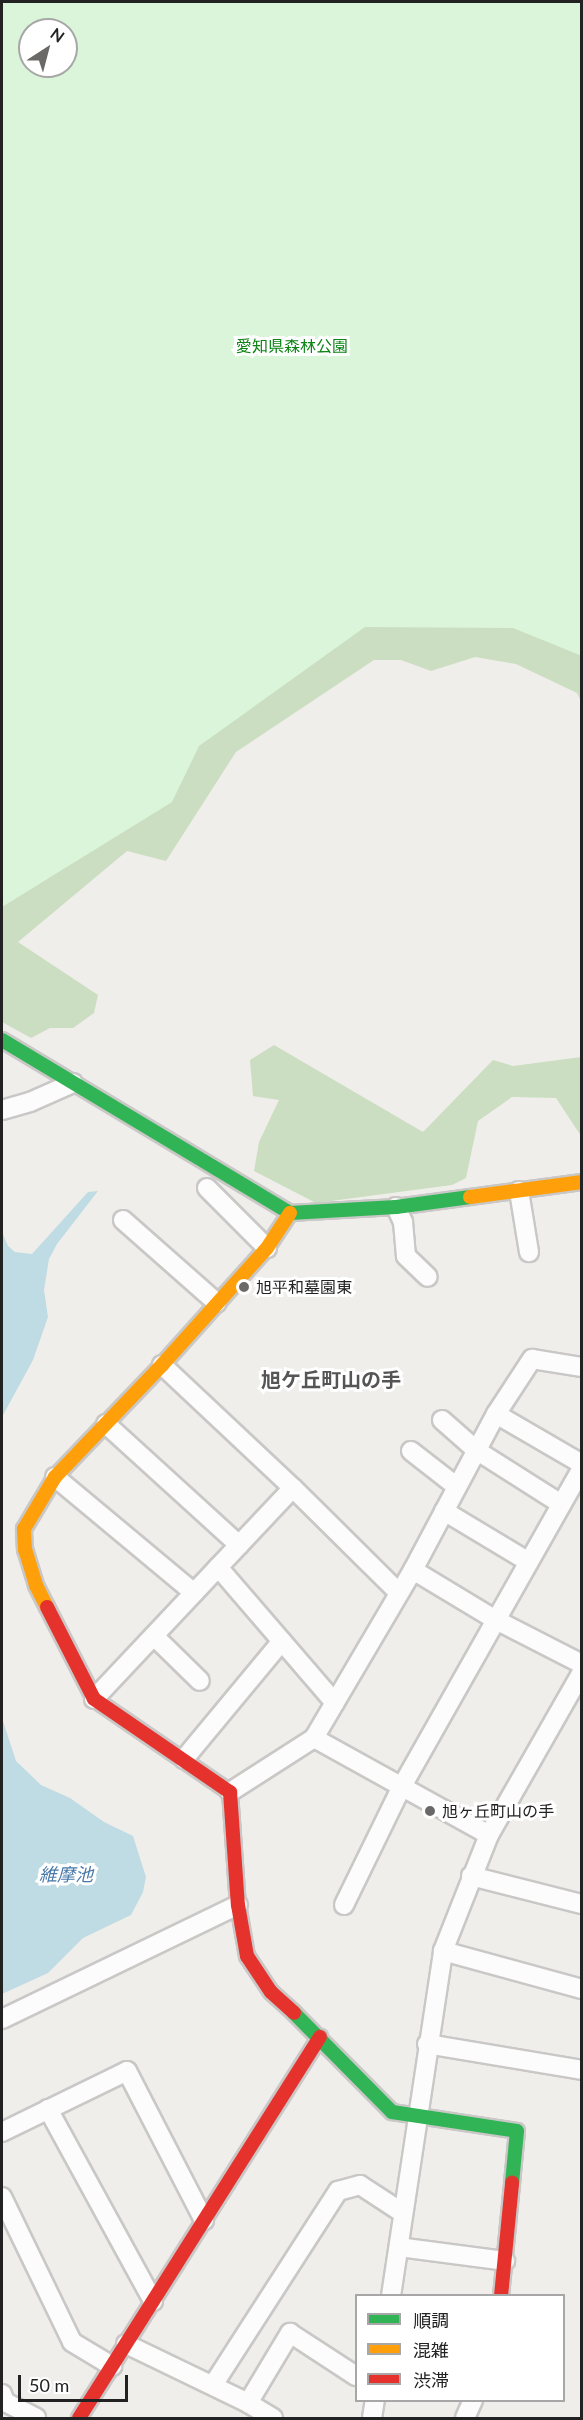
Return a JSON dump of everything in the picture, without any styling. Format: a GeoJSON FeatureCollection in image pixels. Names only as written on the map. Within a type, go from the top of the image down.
{"type":"FeatureCollection","features":[{"type":"Feature","properties":{"kind":"street"},"geometry":{"type":"LineString","coordinates":[[2,1040],[290,1213],[396,1207],[582,1182]]}},
{"type":"Feature","properties":{"kind":"street"},"geometry":{"type":"LineString","coordinates":[[2,1110],[30,1102],[73,1083]]}},
{"type":"Feature","properties":{"kind":"street"},"geometry":{"type":"LineString","coordinates":[[207,1188],[267,1248]]}},
{"type":"Feature","properties":{"kind":"street"},"geometry":{"type":"LineString","coordinates":[[519,1191],[529,1252]]}},
{"type":"Feature","properties":{"kind":"street"},"geometry":{"type":"LineString","coordinates":[[396,1207],[403,1222],[406,1256],[428,1277]]}},
{"type":"Feature","properties":{"kind":"street"},"geometry":{"type":"LineString","coordinates":[[230,1792],[94,1699],[36,1585],[25,1550],[24,1529],[55,1477],[162,1365],[267,1248],[290,1213]]}},
{"type":"Feature","properties":{"kind":"street"},"geometry":{"type":"LineString","coordinates":[[123,1220],[217,1303]]}},
{"type":"Feature","properties":{"kind":"street"},"geometry":{"type":"LineString","coordinates":[[230,1792],[314,1738],[412,1570],[496,1414],[532,1359],[582,1367]]}},
{"type":"Feature","properties":{"kind":"street"},"geometry":{"type":"LineString","coordinates":[[162,1365],[293,1488],[399,1593]]}},
{"type":"Feature","properties":{"kind":"street"},"geometry":{"type":"LineString","coordinates":[[344,1905],[401,1788],[582,1466],[496,1414]]}},
{"type":"Feature","properties":{"kind":"street"},"geometry":{"type":"LineString","coordinates":[[442,1420],[477,1450],[561,1504]]}},
{"type":"Feature","properties":{"kind":"street"},"geometry":{"type":"LineString","coordinates":[[106,1424],[239,1545]]}},
{"type":"Feature","properties":{"kind":"street"},"geometry":{"type":"LineString","coordinates":[[411,1451],[457,1487]]}},
{"type":"Feature","properties":{"kind":"street"},"geometry":{"type":"LineString","coordinates":[[55,1477],[194,1593]]}},
{"type":"Feature","properties":{"kind":"street"},"geometry":{"type":"LineString","coordinates":[[94,1699],[293,1488]]}},
{"type":"Feature","properties":{"kind":"street"},"geometry":{"type":"LineString","coordinates":[[444,1511],[529,1562]]}},
{"type":"Feature","properties":{"kind":"street"},"geometry":{"type":"LineString","coordinates":[[218,1567],[335,1703]]}},
{"type":"Feature","properties":{"kind":"street"},"geometry":{"type":"LineString","coordinates":[[412,1570],[496,1620],[582,1664]]}},
{"type":"Feature","properties":{"kind":"street"},"geometry":{"type":"LineString","coordinates":[[154,1636],[200,1681]]}},
{"type":"Feature","properties":{"kind":"street"},"geometry":{"type":"LineString","coordinates":[[184,1760],[282,1641]]}},
{"type":"Feature","properties":{"kind":"street"},"geometry":{"type":"LineString","coordinates":[[391,2294],[427,2044],[443,1951],[489,1835],[582,1672]]}},
{"type":"Feature","properties":{"kind":"street"},"geometry":{"type":"LineString","coordinates":[[314,1738],[489,1835]]}},
{"type":"Feature","properties":{"kind":"street"},"geometry":{"type":"LineString","coordinates":[[230,1792],[237,1905],[247,1956],[271,1992],[320,2037],[392,2112],[517,2131],[501,2294]]}},
{"type":"Feature","properties":{"kind":"street"},"geometry":{"type":"LineString","coordinates":[[471,1876],[582,1904]]}},
{"type":"Feature","properties":{"kind":"street"},"geometry":{"type":"LineString","coordinates":[[2,2019],[237,1905]]}},
{"type":"Feature","properties":{"kind":"street"},"geometry":{"type":"LineString","coordinates":[[443,1951],[582,1989]]}},
{"type":"Feature","properties":{"kind":"street"},"geometry":{"type":"LineString","coordinates":[[79,2418],[320,2037]]}},
{"type":"Feature","properties":{"kind":"street"},"geometry":{"type":"LineString","coordinates":[[427,2044],[582,2070]]}},
{"type":"Feature","properties":{"kind":"street"},"geometry":{"type":"LineString","coordinates":[[2,2132],[127,2071],[204,2220]]}},
{"type":"Feature","properties":{"kind":"street"},"geometry":{"type":"LineString","coordinates":[[48,2109],[153,2301]]}},
{"type":"Feature","properties":{"kind":"street"},"geometry":{"type":"LineString","coordinates":[[213,2385],[338,2191],[360,2185],[404,2213]]}},
{"type":"Feature","properties":{"kind":"street"},"geometry":{"type":"LineString","coordinates":[[2,2197],[72,2342],[112,2366]]}},
{"type":"Feature","properties":{"kind":"street"},"geometry":{"type":"LineString","coordinates":[[399,2247],[505,2260]]}},
{"type":"Feature","properties":{"kind":"street"},"geometry":{"type":"LineString","coordinates":[[248,2403],[290,2333],[355,2375]]}},
{"type":"Feature","properties":{"kind":"street"},"geometry":{"type":"LineString","coordinates":[[126,2344],[213,2385],[273,2418]]}},
{"type":"Feature","properties":{"kind":"street"},"geometry":{"type":"LineString","coordinates":[[2,2394],[5,2402],[36,2418]]}},
{"type":"Feature","properties":{"kind":"street"},"geometry":{"type":"LineString","coordinates":[[372,2418],[375,2402]]}},
{"type":"Feature","properties":{"kind":"street"},"geometry":{"type":"LineString","coordinates":[[465,2418],[472,2402]]}},
{"type":"Feature","properties":{"kind":"green space","name":"愛知県森林公園"},"geometry":{"type":"Polygon","coordinates":[[[2,2],[581,2],[582,656],[513,628],[365,627],[199,746],[172,802],[2,907],[2,2]]]}},
{"type":"Feature","properties":{"kind":"green space"},"geometry":{"type":"Polygon","coordinates":[[[581,326],[581,701],[577,693],[516,664],[475,657],[431,671],[401,660],[374,660],[236,752],[166,861],[127,851],[18,942],[98,995],[94,1013],[73,1028],[50,1028],[31,1038],[2,1022],[2,797],[581,326]]]}},
{"type":"Feature","properties":{"kind":"green space"},"geometry":{"type":"Polygon","coordinates":[[[274,1045],[423,1132],[493,1060],[513,1066],[581,1057],[581,1136],[556,1098],[512,1097],[478,1121],[466,1178],[452,1185],[316,1203],[254,1171],[259,1142],[279,1100],[253,1096],[250,1060],[274,1045]]]}},
{"type":"Feature","properties":{"kind":"water"},"geometry":{"type":"Polygon","coordinates":[[[98,1191],[57,1244],[49,1259],[44,1290],[48,1317],[33,1360],[2,1417],[2,1232],[8,1246],[15,1252],[32,1254],[88,1192],[98,1191]]]}},
{"type":"Feature","properties":{"kind":"water","name":"維摩池"},"geometry":{"type":"Polygon","coordinates":[[[2,1718],[16,1761],[41,1785],[70,1798],[104,1822],[133,1836],[146,1877],[143,1892],[131,1915],[83,1938],[48,1973],[2,1994],[2,1718]]]}},
{"type":"Feature","properties":{"kind":"traffic: fast"},"geometry":{"type":"LineString","coordinates":[[2,1040],[290,1213],[396,1207],[470,1197]]}},
{"type":"Feature","properties":{"kind":"traffic: fast"},"geometry":{"type":"LineString","coordinates":[[294,2013],[392,2112],[517,2131],[512,2183]]}},
{"type":"Feature","properties":{"kind":"traffic: slow"},"geometry":{"type":"LineString","coordinates":[[470,1197],[582,1182]]}},
{"type":"Feature","properties":{"kind":"traffic: slow"},"geometry":{"type":"LineString","coordinates":[[47,1607],[36,1585],[25,1550],[24,1529],[55,1477],[162,1365],[267,1248],[290,1213]]}},
{"type":"Feature","properties":{"kind":"traffic: jam"},"geometry":{"type":"LineString","coordinates":[[47,1607],[94,1699],[230,1792],[238,1905],[247,1956],[271,1992],[294,2013]]}},
{"type":"Feature","properties":{"kind":"traffic: jam"},"geometry":{"type":"LineString","coordinates":[[79,2418],[320,2037]]}},
{"type":"Feature","properties":{"kind":"traffic: jam"},"geometry":{"type":"LineString","coordinates":[[501,2294],[512,2183]]}},
{"type":"Feature","properties":{"kind":"place","name":"旭平和墓園東"},"geometry":{"type":"Point","coordinates":[244,1287]}},
{"type":"Feature","properties":{"kind":"place","name":"旭ヶ丘町山の手"},"geometry":{"type":"Point","coordinates":[430,1811]}},
{"type":"Feature","properties":{"kind":"district","name":"旭ケ丘町山の手"},"geometry":{"type":"Point","coordinates":[331,1379]}}]}
